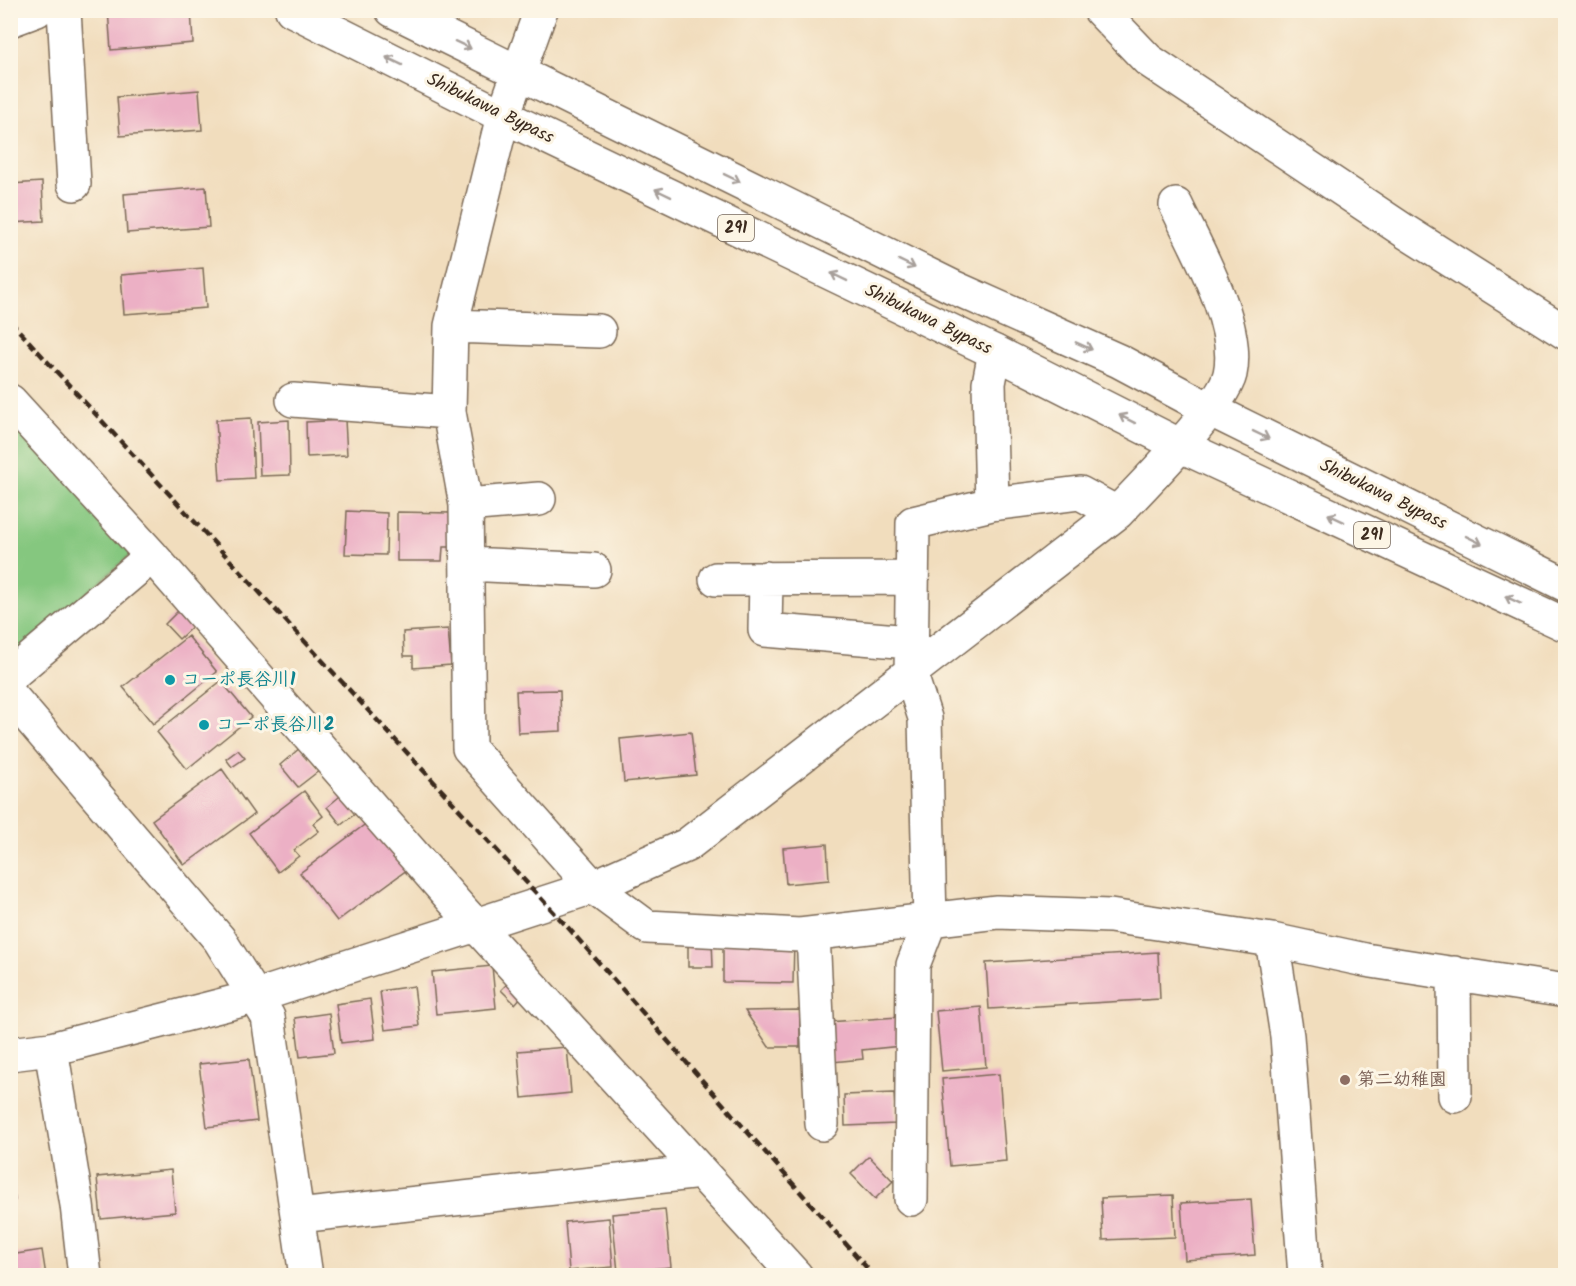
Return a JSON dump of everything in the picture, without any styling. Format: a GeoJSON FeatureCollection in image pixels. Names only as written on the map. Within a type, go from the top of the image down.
{"type":"FeatureCollection","features":[{"type":"Feature","properties":{"kind":"main road"},"geometry":{"type":"LineString","coordinates":[[10,21],[37,10]]}},
{"type":"Feature","properties":{"kind":"main road"},"geometry":{"type":"LineString","coordinates":[[64,10],[74,184]]}},
{"type":"Feature","properties":{"kind":"main road","name":"Shibukawa Bypass"},"geometry":{"type":"LineString","coordinates":[[292,10],[503,117],[995,352],[1179,445],[1566,625]]}},
{"type":"Feature","properties":{"kind":"main road","name":"Shibukawa Bypass"},"geometry":{"type":"LineString","coordinates":[[392,10],[953,287],[1119,361],[1209,409],[1566,585]]}},
{"type":"Feature","properties":{"kind":"main road"},"geometry":{"type":"LineString","coordinates":[[541,10],[503,117],[451,326],[449,412],[466,505],[469,748],[593,887],[647,927],[813,933],[997,912],[1110,916],[1272,940],[1365,960],[1566,991]]}},
{"type":"Feature","properties":{"kind":"main road"},"geometry":{"type":"LineString","coordinates":[[1100,10],[1148,60],[1406,232],[1566,333]]}},
{"type":"Feature","properties":{"kind":"main road"},"geometry":{"type":"LineString","coordinates":[[10,1054],[51,1049],[254,997],[593,887],[687,845],[911,675],[1117,513],[1179,445],[1223,392],[1230,375],[1229,335],[1214,286],[1176,205]]}},
{"type":"Feature","properties":{"kind":"main road"},"geometry":{"type":"LineString","coordinates":[[451,326],[599,331]]}},
{"type":"Feature","properties":{"kind":"main road"},"geometry":{"type":"LineString","coordinates":[[992,504],[989,383],[995,352]]}},
{"type":"Feature","properties":{"kind":"main road"},"geometry":{"type":"LineString","coordinates":[[293,400],[449,412]]}},
{"type":"Feature","properties":{"kind":"main road"},"geometry":{"type":"LineString","coordinates":[[10,401],[152,556],[475,924],[796,1275]]}},
{"type":"Feature","properties":{"kind":"main road"},"geometry":{"type":"LineString","coordinates":[[911,1199],[913,965],[930,921],[926,718],[911,675],[913,523],[992,504],[1080,493],[1117,513]]}},
{"type":"Feature","properties":{"kind":"main road"},"geometry":{"type":"LineString","coordinates":[[466,505],[539,499]]}},
{"type":"Feature","properties":{"kind":"main road"},"geometry":{"type":"LineString","coordinates":[[10,676],[152,556]]}},
{"type":"Feature","properties":{"kind":"main road"},"geometry":{"type":"LineString","coordinates":[[467,564],[594,570]]}},
{"type":"Feature","properties":{"kind":"main road"},"geometry":{"type":"LineString","coordinates":[[766,578],[765,630],[910,642]]}},
{"type":"Feature","properties":{"kind":"main road"},"geometry":{"type":"LineString","coordinates":[[716,579],[912,578]]}},
{"type":"Feature","properties":{"kind":"main road"},"geometry":{"type":"LineString","coordinates":[[10,695],[219,939],[268,1017],[306,1275]]}},
{"type":"Feature","properties":{"kind":"main road"},"geometry":{"type":"LineString","coordinates":[[813,933],[822,1124]]}},
{"type":"Feature","properties":{"kind":"main road"},"geometry":{"type":"LineString","coordinates":[[1272,940],[1287,1036],[1305,1275]]}},
{"type":"Feature","properties":{"kind":"main road"},"geometry":{"type":"LineString","coordinates":[[1454,973],[1455,1096]]}},
{"type":"Feature","properties":{"kind":"main road"},"geometry":{"type":"LineString","coordinates":[[51,1049],[85,1275]]}},
{"type":"Feature","properties":{"kind":"main road"},"geometry":{"type":"LineString","coordinates":[[298,1216],[701,1172]]}},
{"type":"Feature","properties":{"kind":"green space"},"geometry":{"type":"Polygon","coordinates":[[[17,422],[134,552],[11,659],[10,427],[17,422]]]}},
{"type":"Feature","properties":{"kind":"building"},"geometry":{"type":"Polygon","coordinates":[[[108,10],[191,10],[193,43],[111,50],[108,10]]]}},
{"type":"Feature","properties":{"kind":"building"},"geometry":{"type":"Polygon","coordinates":[[[199,90],[202,130],[120,136],[117,97],[199,90]]]}},
{"type":"Feature","properties":{"kind":"building"},"geometry":{"type":"Polygon","coordinates":[[[42,182],[44,221],[10,223],[10,184],[42,182]]]}},
{"type":"Feature","properties":{"kind":"building"},"geometry":{"type":"Polygon","coordinates":[[[206,187],[209,227],[127,233],[124,194],[206,187]]]}},
{"type":"Feature","properties":{"kind":"building"},"geometry":{"type":"Polygon","coordinates":[[[203,268],[206,308],[124,314],[121,275],[203,268]]]}},
{"type":"Feature","properties":{"kind":"building"},"geometry":{"type":"Polygon","coordinates":[[[251,418],[254,478],[220,480],[216,420],[251,418]]]}},
{"type":"Feature","properties":{"kind":"building"},"geometry":{"type":"Polygon","coordinates":[[[289,420],[290,475],[260,476],[258,422],[289,420]]]}},
{"type":"Feature","properties":{"kind":"building"},"geometry":{"type":"Polygon","coordinates":[[[345,420],[347,455],[307,457],[306,422],[345,420]]]}},
{"type":"Feature","properties":{"kind":"building"},"geometry":{"type":"Polygon","coordinates":[[[347,511],[387,513],[386,555],[345,554],[347,511]]]}},
{"type":"Feature","properties":{"kind":"building"},"geometry":{"type":"Polygon","coordinates":[[[397,512],[451,513],[451,547],[443,547],[442,561],[397,561],[397,512]]]}},
{"type":"Feature","properties":{"kind":"building"},"geometry":{"type":"Polygon","coordinates":[[[181,608],[196,623],[179,639],[165,624],[181,608]]]}},
{"type":"Feature","properties":{"kind":"building"},"geometry":{"type":"Polygon","coordinates":[[[448,629],[451,665],[413,668],[413,656],[404,656],[403,632],[448,629]]]}},
{"type":"Feature","properties":{"kind":"building","name":"コーポ長谷川1"},"geometry":{"type":"Polygon","coordinates":[[[188,636],[217,672],[153,724],[123,687],[188,636]]]}},
{"type":"Feature","properties":{"kind":"building","name":"コーポ長谷川2"},"geometry":{"type":"Polygon","coordinates":[[[221,681],[251,717],[187,769],[157,732],[221,681]]]}},
{"type":"Feature","properties":{"kind":"building"},"geometry":{"type":"Polygon","coordinates":[[[560,690],[561,731],[518,733],[516,691],[560,690]]]}},
{"type":"Feature","properties":{"kind":"building"},"geometry":{"type":"Polygon","coordinates":[[[691,732],[696,775],[624,782],[620,739],[691,732]]]}},
{"type":"Feature","properties":{"kind":"building"},"geometry":{"type":"Polygon","coordinates":[[[301,747],[320,770],[298,787],[280,765],[301,747]]]}},
{"type":"Feature","properties":{"kind":"building"},"geometry":{"type":"Polygon","coordinates":[[[238,750],[245,758],[232,767],[226,759],[238,750]]]}},
{"type":"Feature","properties":{"kind":"building"},"geometry":{"type":"Polygon","coordinates":[[[222,769],[254,814],[184,865],[152,820],[222,769]]]}},
{"type":"Feature","properties":{"kind":"building"},"geometry":{"type":"Polygon","coordinates":[[[304,791],[323,816],[313,824],[319,831],[294,850],[299,856],[278,872],[249,833],[304,791]]]}},
{"type":"Feature","properties":{"kind":"building"},"geometry":{"type":"Polygon","coordinates":[[[345,792],[360,810],[341,825],[327,807],[345,792]]]}},
{"type":"Feature","properties":{"kind":"building"},"geometry":{"type":"Polygon","coordinates":[[[371,820],[408,869],[337,921],[300,873],[371,820]]]}},
{"type":"Feature","properties":{"kind":"building"},"geometry":{"type":"Polygon","coordinates":[[[827,844],[829,880],[786,884],[783,848],[827,844]]]}},
{"type":"Feature","properties":{"kind":"building"},"geometry":{"type":"Polygon","coordinates":[[[688,939],[712,939],[713,967],[688,967],[688,939]]]}},
{"type":"Feature","properties":{"kind":"building"},"geometry":{"type":"Polygon","coordinates":[[[723,940],[794,941],[793,983],[723,982],[723,940]]]}},
{"type":"Feature","properties":{"kind":"building"},"geometry":{"type":"Polygon","coordinates":[[[1158,952],[1160,999],[989,1009],[986,963],[1158,952]]]}},
{"type":"Feature","properties":{"kind":"building"},"geometry":{"type":"Polygon","coordinates":[[[492,966],[496,1008],[436,1014],[432,972],[492,966]]]}},
{"type":"Feature","properties":{"kind":"building"},"geometry":{"type":"Polygon","coordinates":[[[510,981],[523,995],[515,1004],[501,990],[510,981]]]}},
{"type":"Feature","properties":{"kind":"building"},"geometry":{"type":"Polygon","coordinates":[[[414,986],[419,1026],[385,1030],[380,991],[414,986]]]}},
{"type":"Feature","properties":{"kind":"building"},"geometry":{"type":"Polygon","coordinates":[[[370,999],[375,1039],[341,1043],[336,1004],[370,999]]]}},
{"type":"Feature","properties":{"kind":"building"},"geometry":{"type":"Polygon","coordinates":[[[981,1007],[986,1067],[942,1071],[936,1011],[981,1007]]]}},
{"type":"Feature","properties":{"kind":"building"},"geometry":{"type":"Polygon","coordinates":[[[800,1010],[800,1047],[769,1047],[745,1011],[800,1010]]]}},
{"type":"Feature","properties":{"kind":"building"},"geometry":{"type":"Polygon","coordinates":[[[329,1013],[334,1053],[300,1057],[295,1018],[329,1013]]]}},
{"type":"Feature","properties":{"kind":"building"},"geometry":{"type":"Polygon","coordinates":[[[898,1017],[901,1046],[862,1050],[863,1059],[832,1062],[828,1022],[898,1017]]]}},
{"type":"Feature","properties":{"kind":"building"},"geometry":{"type":"Polygon","coordinates":[[[567,1047],[571,1093],[522,1098],[518,1051],[567,1047]]]}},
{"type":"Feature","properties":{"kind":"building"},"geometry":{"type":"Polygon","coordinates":[[[249,1059],[257,1121],[207,1127],[199,1064],[249,1059]]]}},
{"type":"Feature","properties":{"kind":"building"},"geometry":{"type":"Polygon","coordinates":[[[999,1074],[1006,1161],[950,1166],[942,1079],[999,1074]]]}},
{"type":"Feature","properties":{"kind":"building"},"geometry":{"type":"Polygon","coordinates":[[[894,1093],[896,1124],[845,1126],[844,1095],[894,1093]]]}},
{"type":"Feature","properties":{"kind":"building"},"geometry":{"type":"Polygon","coordinates":[[[869,1156],[893,1181],[875,1199],[851,1174],[869,1156]]]}},
{"type":"Feature","properties":{"kind":"building"},"geometry":{"type":"Polygon","coordinates":[[[10,1160],[15,1200],[10,1200],[10,1160]]]}},
{"type":"Feature","properties":{"kind":"building"},"geometry":{"type":"Polygon","coordinates":[[[171,1170],[175,1212],[101,1219],[97,1177],[171,1170]]]}},
{"type":"Feature","properties":{"kind":"building"},"geometry":{"type":"Polygon","coordinates":[[[1173,1195],[1175,1237],[1103,1240],[1101,1198],[1173,1195]]]}},
{"type":"Feature","properties":{"kind":"building"},"geometry":{"type":"Polygon","coordinates":[[[1251,1199],[1255,1255],[1185,1260],[1181,1203],[1251,1199]]]}},
{"type":"Feature","properties":{"kind":"building"},"geometry":{"type":"Polygon","coordinates":[[[665,1209],[671,1267],[618,1272],[612,1214],[665,1209]]]}},
{"type":"Feature","properties":{"kind":"building"},"geometry":{"type":"Polygon","coordinates":[[[609,1218],[613,1267],[569,1271],[565,1222],[609,1218]]]}},
{"type":"Feature","properties":{"kind":"building"},"geometry":{"type":"Polygon","coordinates":[[[42,1250],[46,1276],[10,1276],[10,1255],[42,1250]]]}},
{"type":"Feature","properties":{"kind":"railway"},"geometry":{"type":"LineString","coordinates":[[10,321],[572,932],[874,1276]]}},
{"type":"Feature","properties":{"kind":"place","name":"コーポ長谷川1"},"geometry":{"type":"Point","coordinates":[170,680]}},
{"type":"Feature","properties":{"kind":"place","name":"コーポ長谷川2"},"geometry":{"type":"Point","coordinates":[204,725]}},
{"type":"Feature","properties":{"kind":"place","name":"第二幼稚園"},"geometry":{"type":"Point","coordinates":[1345,1080]}}]}
